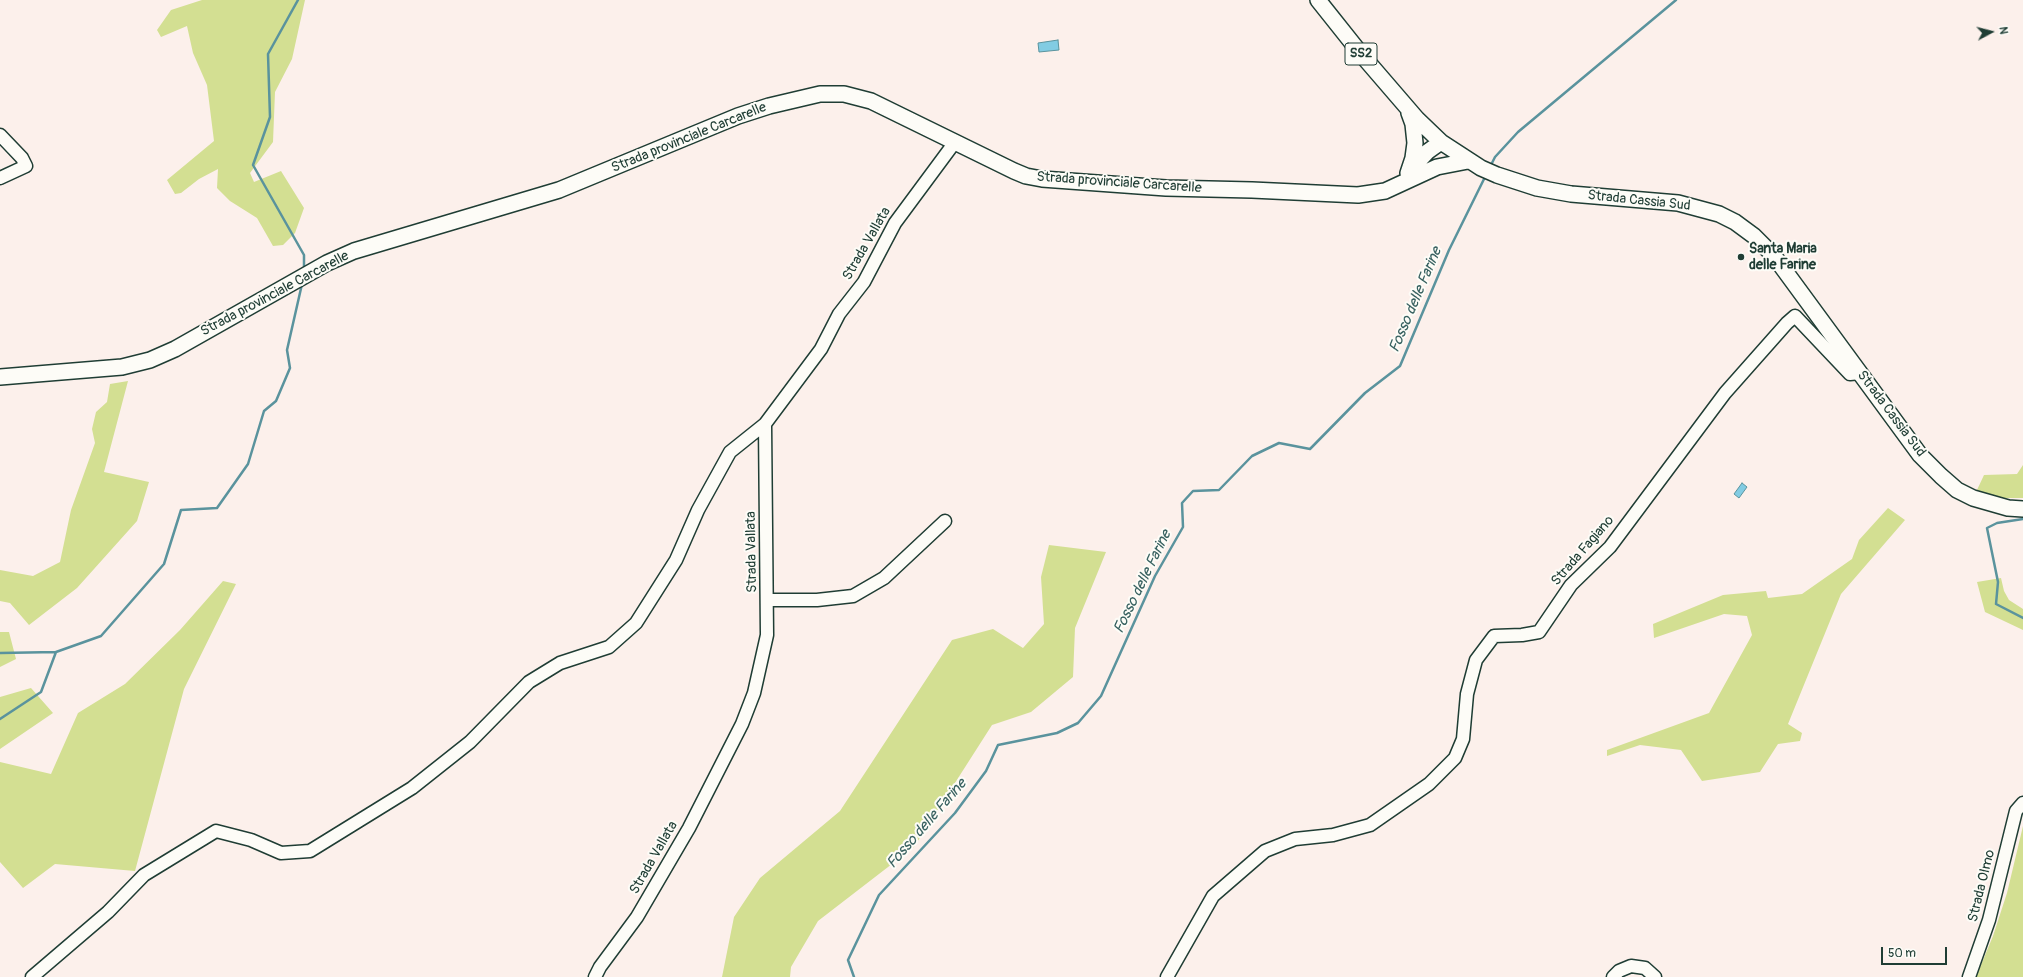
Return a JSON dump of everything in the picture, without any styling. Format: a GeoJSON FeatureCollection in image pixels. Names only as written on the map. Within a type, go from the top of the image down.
{"type":"FeatureCollection","features":[{"type":"Feature","properties":{"kind":"main road","name":"Strada Cassia Sud"},"geometry":{"type":"LineString","coordinates":[[1318,0],[1361,54],[1406,106],[1441,142],[1475,165],[1497,175],[1537,188],[1571,194],[1678,203],[1719,214],[1735,222],[1754,236],[1774,256],[1920,455],[1940,476],[1957,490],[1973,498],[2008,508],[2023,508]]}},
{"type":"Feature","properties":{"kind":"main road","name":"Strada provinciale Carcarelle"},"geometry":{"type":"LineString","coordinates":[[0,377],[122,367],[150,360],[175,349],[277,290],[340,257],[367,247],[559,190],[738,116],[808,96],[844,94],[862,97],[888,108],[1014,171],[1026,176],[1042,179],[1166,188],[1358,195],[1379,192],[1397,186],[1415,173]]}},
{"type":"Feature","properties":{"kind":"main road"},"geometry":{"type":"LineString","coordinates":[[1406,106],[1413,124],[1415,143],[1413,158],[1415,173]]}},
{"type":"Feature","properties":{"kind":"main road"},"geometry":{"type":"LineString","coordinates":[[1415,173],[1432,162],[1441,142]]}},
{"type":"Feature","properties":{"kind":"main road"},"geometry":{"type":"LineString","coordinates":[[1415,173],[1447,164],[1475,165]]}},
{"type":"Feature","properties":{"kind":"street"},"geometry":{"type":"LineString","coordinates":[[0,135],[22,158],[26,166],[0,178]]}},
{"type":"Feature","properties":{"kind":"street","name":"Strada Vallata"},"geometry":{"type":"LineString","coordinates":[[595,977],[600,967],[637,918],[689,828],[742,724],[754,693],[767,635],[765,424],[821,349],[839,314],[864,282],[894,223],[955,142]]}},
{"type":"Feature","properties":{"kind":"street","name":"Strada Fagiano"},"geometry":{"type":"LineString","coordinates":[[1167,977],[1213,896],[1265,851],[1295,840],[1333,835],[1370,825],[1430,784],[1455,758],[1463,739],[1467,694],[1476,660],[1494,636],[1522,635],[1538,632],[1571,585],[1610,547],[1724,393],[1794,316],[1850,374],[1860,373]]}},
{"type":"Feature","properties":{"kind":"street"},"geometry":{"type":"LineString","coordinates":[[32,977],[108,912],[144,875],[216,831],[251,840],[281,853],[310,851],[412,788],[470,742],[529,682],[560,663],[609,647],[636,623],[676,560],[698,510],[730,452],[765,424]]}},
{"type":"Feature","properties":{"kind":"street"},"geometry":{"type":"LineString","coordinates":[[767,600],[817,600],[853,596],[884,578],[945,521]]}},
{"type":"Feature","properties":{"kind":"street","name":"Strada Olmo"},"geometry":{"type":"LineString","coordinates":[[1969,977],[1990,920],[2016,811],[2023,803]]}},
{"type":"Feature","properties":{"kind":"street"},"geometry":{"type":"LineString","coordinates":[[1613,977],[1619,971],[1631,966],[1644,968],[1655,977]]}},
{"type":"Feature","properties":{"kind":"green space"},"geometry":{"type":"Polygon","coordinates":[[[202,0],[305,0],[292,59],[275,92],[273,142],[250,173],[254,182],[281,171],[304,208],[295,233],[283,245],[273,246],[257,218],[230,201],[217,188],[218,169],[199,179],[181,193],[175,194],[167,180],[214,141],[207,85],[193,53],[187,26],[161,37],[157,30],[171,10],[202,0]]]}},
{"type":"Feature","properties":{"kind":"green space"},"geometry":{"type":"Polygon","coordinates":[[[128,381],[104,472],[149,482],[137,521],[77,588],[29,625],[10,603],[0,601],[0,570],[33,576],[60,562],[71,510],[95,443],[92,429],[96,412],[107,402],[110,384],[128,381]]]}},
{"type":"Feature","properties":{"kind":"green space"},"geometry":{"type":"Polygon","coordinates":[[[2023,465],[2023,498],[1999,498],[1977,490],[1984,475],[2017,474],[2023,465]]]}},
{"type":"Feature","properties":{"kind":"green space"},"geometry":{"type":"Polygon","coordinates":[[[1888,508],[1905,520],[1841,594],[1788,724],[1802,733],[1800,741],[1778,744],[1760,772],[1702,781],[1681,750],[1640,745],[1607,756],[1607,750],[1709,713],[1752,635],[1747,616],[1724,614],[1654,638],[1653,624],[1723,595],[1766,591],[1768,598],[1802,594],[1852,559],[1859,540],[1888,508]]]}},
{"type":"Feature","properties":{"kind":"green space"},"geometry":{"type":"Polygon","coordinates":[[[1049,545],[1106,552],[1075,628],[1073,677],[1031,712],[992,725],[914,847],[818,921],[791,967],[790,977],[722,977],[734,917],[760,878],[840,811],[952,640],[993,629],[1023,648],[1044,624],[1041,577],[1049,545]]]}},
{"type":"Feature","properties":{"kind":"green space"},"geometry":{"type":"Polygon","coordinates":[[[2001,578],[2004,591],[2009,600],[2023,609],[2023,630],[1985,612],[1977,582],[2001,578]]]}},
{"type":"Feature","properties":{"kind":"green space"},"geometry":{"type":"Polygon","coordinates":[[[223,581],[236,584],[184,689],[135,871],[55,864],[23,888],[0,862],[0,762],[51,774],[78,713],[125,684],[180,630],[223,581]]]}},
{"type":"Feature","properties":{"kind":"green space"},"geometry":{"type":"Polygon","coordinates":[[[0,632],[9,632],[16,659],[0,667],[0,632]]]}},
{"type":"Feature","properties":{"kind":"green space"},"geometry":{"type":"Polygon","coordinates":[[[31,688],[53,713],[0,749],[0,697],[31,688]]]}},
{"type":"Feature","properties":{"kind":"green space"},"geometry":{"type":"Polygon","coordinates":[[[2023,826],[2023,977],[1976,977],[1993,936],[2007,893],[2023,826]]]}},
{"type":"Feature","properties":{"kind":"water"},"geometry":{"type":"Polygon","coordinates":[[[1058,40],[1059,50],[1039,52],[1038,43],[1058,40]]]}},
{"type":"Feature","properties":{"kind":"water"},"geometry":{"type":"Polygon","coordinates":[[[1742,483],[1747,487],[1739,498],[1734,494],[1742,483]]]}},
{"type":"Feature","properties":{"kind":"waterway"},"geometry":{"type":"LineString","coordinates":[[298,0],[268,54],[270,117],[253,165],[304,255],[304,269]]}},
{"type":"Feature","properties":{"kind":"waterway","name":"Fosso delle Farine"},"geometry":{"type":"LineString","coordinates":[[1490,167],[1495,157],[1518,132],[1676,0]]}},
{"type":"Feature","properties":{"kind":"waterway","name":"Fosso delle Farine"},"geometry":{"type":"LineString","coordinates":[[854,977],[848,960],[879,895],[955,813],[986,771],[998,745],[1057,733],[1078,723],[1101,696],[1155,576],[1183,527],[1182,503],[1193,491],[1219,490],[1252,456],[1279,443],[1310,449],[1365,393],[1400,366],[1449,250],[1486,175]]}},
{"type":"Feature","properties":{"kind":"waterway"},"geometry":{"type":"LineString","coordinates":[[0,719],[41,692],[56,652],[101,636],[164,564],[181,510],[217,508],[248,464],[264,411],[276,401],[290,368],[287,350],[302,284]]}},
{"type":"Feature","properties":{"kind":"waterway"},"geometry":{"type":"LineString","coordinates":[[2023,519],[1997,523],[1987,528],[1998,582],[1996,604],[2023,618]]}},
{"type":"Feature","properties":{"kind":"waterway"},"geometry":{"type":"LineString","coordinates":[[0,653],[56,652]]}},
{"type":"Feature","properties":{"kind":"place","name":"Santa Maria delle Farine"},"geometry":{"type":"Point","coordinates":[1741,257]}}]}
